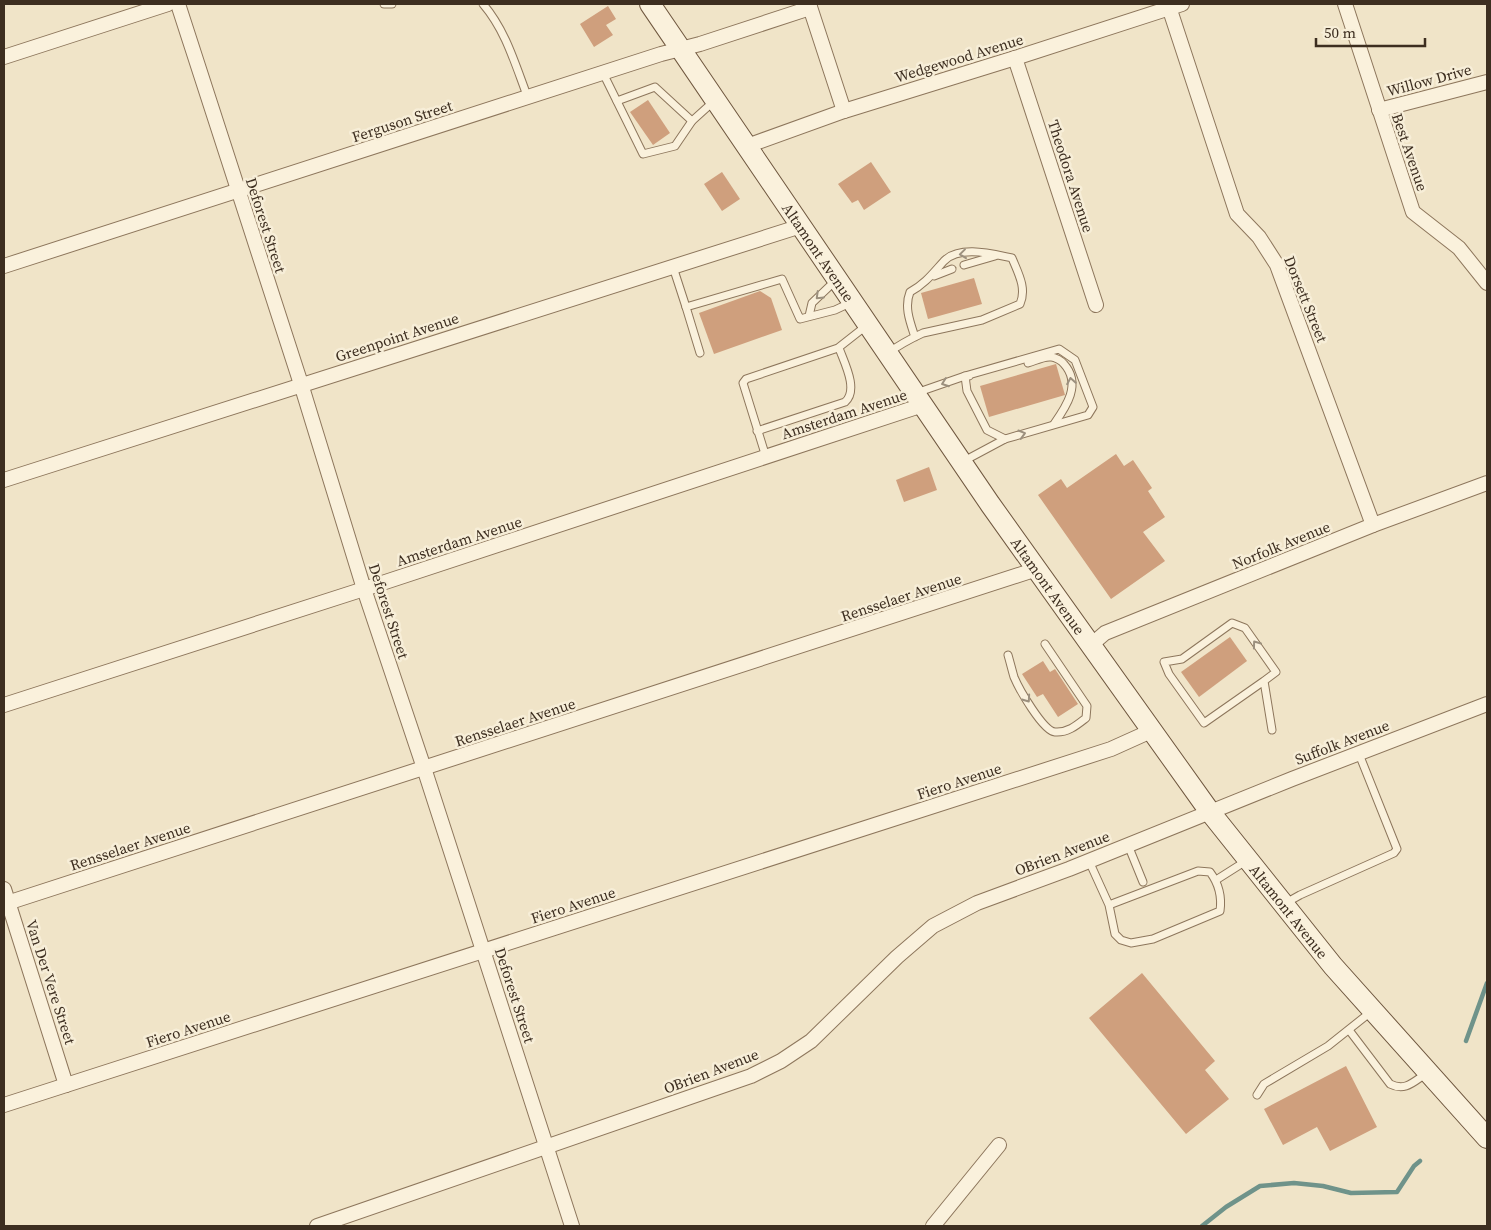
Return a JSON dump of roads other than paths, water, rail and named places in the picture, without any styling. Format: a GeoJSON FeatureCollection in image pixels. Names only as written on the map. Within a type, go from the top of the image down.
{"type":"FeatureCollection","features":[{"type":"Feature","properties":{"kind":"main road","name":"Altamont Avenue"},"geometry":{"type":"LineString","coordinates":[[650,4],[962,462],[1210,812],[1333,966],[1487,1138]]}},
{"type":"Feature","properties":{"kind":"street"},"geometry":{"type":"LineString","coordinates":[[4,57],[168,4]]}},
{"type":"Feature","properties":{"kind":"street","name":"Deforest Street"},"geometry":{"type":"LineString","coordinates":[[178,4],[301,384],[364,589],[484,951],[572,1226]]}},
{"type":"Feature","properties":{"kind":"street","name":"Best Avenue"},"geometry":{"type":"LineString","coordinates":[[1345,4],[1413,212],[1459,248],[1487,283]]}},
{"type":"Feature","properties":{"kind":"street","name":"Wedgewood Avenue"},"geometry":{"type":"LineString","coordinates":[[747,146],[844,111],[1015,58],[1173,5]]}},
{"type":"Feature","properties":{"kind":"street","name":"Dorsett Street"},"geometry":{"type":"LineString","coordinates":[[1173,5],[1237,214],[1259,237],[1277,265],[1373,525]]}},
{"type":"Feature","properties":{"kind":"street"},"geometry":{"type":"LineString","coordinates":[[809,6],[844,111]]}},
{"type":"Feature","properties":{"kind":"street","name":"Ferguson Street"},"geometry":{"type":"LineString","coordinates":[[4,266],[681,49],[809,6]]}},
{"type":"Feature","properties":{"kind":"street","name":"Theodora Avenue"},"geometry":{"type":"LineString","coordinates":[[1015,58],[1096,305]]}},
{"type":"Feature","properties":{"kind":"street","name":"Willow Drive"},"geometry":{"type":"LineString","coordinates":[[1379,110],[1487,82]]}},
{"type":"Feature","properties":{"kind":"street","name":"Greenpoint Avenue"},"geometry":{"type":"LineString","coordinates":[[4,480],[801,226]]}},
{"type":"Feature","properties":{"kind":"street","name":"Amsterdam Avenue"},"geometry":{"type":"LineString","coordinates":[[4,705],[766,457],[919,399]]}},
{"type":"Feature","properties":{"kind":"street","name":"Norfolk Avenue"},"geometry":{"type":"LineString","coordinates":[[1091,645],[1105,633],[1373,525],[1487,483]]}},
{"type":"Feature","properties":{"kind":"street","name":"Rensselaer Avenue"},"geometry":{"type":"LineString","coordinates":[[6,903],[1037,569]]}},
{"type":"Feature","properties":{"kind":"street","name":"Suffolk Avenue"},"geometry":{"type":"LineString","coordinates":[[1210,812],[1487,704]]}},
{"type":"Feature","properties":{"kind":"street","name":"Fiero Avenue"},"geometry":{"type":"LineString","coordinates":[[4,1105],[1111,750],[1151,731]]}},
{"type":"Feature","properties":{"kind":"street","name":"OBrien Avenue"},"geometry":{"type":"LineString","coordinates":[[318,1226],[751,1076],[782,1061],[811,1041],[897,957],[933,926],[977,903],[1089,861],[1210,812]]}},
{"type":"Feature","properties":{"kind":"street","name":"Van Der Vere Street"},"geometry":{"type":"LineString","coordinates":[[4,889],[6,903],[66,1085]]}},
{"type":"Feature","properties":{"kind":"street"},"geometry":{"type":"LineString","coordinates":[[933,1226],[999,1145]]}},
{"type":"Feature","properties":{"kind":"lane"},"geometry":{"type":"LineString","coordinates":[[384,4],[392,4]]}},
{"type":"Feature","properties":{"kind":"lane"},"geometry":{"type":"LineString","coordinates":[[483,4],[502,30],[528,98]]}},
{"type":"Feature","properties":{"kind":"lane"},"geometry":{"type":"LineString","coordinates":[[603,73],[643,154],[674,146],[692,121],[715,100]]}},
{"type":"Feature","properties":{"kind":"lane"},"geometry":{"type":"LineString","coordinates":[[617,101],[655,87],[692,121]]}},
{"type":"Feature","properties":{"kind":"lane"},"geometry":{"type":"LineString","coordinates":[[888,354],[902,342],[915,337],[923,333],[982,320],[1020,304],[1024,296],[1021,281],[1012,258],[964,252],[950,256],[918,288],[910,292],[907,300],[915,337]]}},
{"type":"Feature","properties":{"kind":"lane"},"geometry":{"type":"LineString","coordinates":[[964,265],[998,255]]}},
{"type":"Feature","properties":{"kind":"lane"},"geometry":{"type":"LineString","coordinates":[[673,267],[700,353]]}},
{"type":"Feature","properties":{"kind":"lane"},"geometry":{"type":"LineString","coordinates":[[928,279],[952,269]]}},
{"type":"Feature","properties":{"kind":"lane"},"geometry":{"type":"LineString","coordinates":[[686,307],[782,279],[800,319],[835,310],[852,302]]}},
{"type":"Feature","properties":{"kind":"lane"},"geometry":{"type":"LineString","coordinates":[[809,316],[812,303],[837,279]]}},
{"type":"Feature","properties":{"kind":"lane"},"geometry":{"type":"LineString","coordinates":[[766,457],[742,383],[746,379],[839,348],[868,324]]}},
{"type":"Feature","properties":{"kind":"lane"},"geometry":{"type":"LineString","coordinates":[[757,431],[845,402],[848,399],[850,395],[850,382],[839,348]]}},
{"type":"Feature","properties":{"kind":"lane"},"geometry":{"type":"LineString","coordinates":[[919,399],[965,376],[1059,349],[1075,360],[1093,407],[1088,415],[1005,439],[962,462]]}},
{"type":"Feature","properties":{"kind":"lane"},"geometry":{"type":"LineString","coordinates":[[965,376],[974,377],[1051,357],[1063,362],[1068,368],[1073,387],[1067,405],[1054,425]]}},
{"type":"Feature","properties":{"kind":"lane"},"geometry":{"type":"LineString","coordinates":[[965,376],[967,391],[987,430],[1005,439]]}},
{"type":"Feature","properties":{"kind":"lane"},"geometry":{"type":"LineString","coordinates":[[1232,623],[1244,628],[1276,672],[1264,681],[1204,723],[1169,674],[1164,662],[1182,659],[1232,623]]}},
{"type":"Feature","properties":{"kind":"lane"},"geometry":{"type":"LineString","coordinates":[[1008,654],[1014,677],[1047,729],[1054,732],[1064,731],[1074,728],[1086,718],[1087,706],[1045,644]]}},
{"type":"Feature","properties":{"kind":"lane"},"geometry":{"type":"LineString","coordinates":[[1264,681],[1272,730]]}},
{"type":"Feature","properties":{"kind":"lane"},"geometry":{"type":"LineString","coordinates":[[1284,904],[1394,853],[1397,849],[1358,754]]}},
{"type":"Feature","properties":{"kind":"lane"},"geometry":{"type":"LineString","coordinates":[[1128,845],[1143,882]]}},
{"type":"Feature","properties":{"kind":"lane"},"geometry":{"type":"LineString","coordinates":[[1216,880],[1249,859]]}},
{"type":"Feature","properties":{"kind":"lane"},"geometry":{"type":"LineString","coordinates":[[1089,861],[1109,905],[1115,934],[1121,940],[1131,943],[1154,939],[1220,911],[1221,900],[1216,880],[1210,872],[1198,871],[1109,905]]}},
{"type":"Feature","properties":{"kind":"lane"},"geometry":{"type":"LineString","coordinates":[[1256,1095],[1264,1084],[1328,1046],[1373,1011]]}},
{"type":"Feature","properties":{"kind":"lane"},"geometry":{"type":"LineString","coordinates":[[1349,1030],[1390,1084],[1398,1088],[1405,1087],[1427,1072]]}},
{"type":"Feature","properties":{"kind":"waterway"},"geometry":{"type":"LineString","coordinates":[[1466,1041],[1487,983]]}},
{"type":"Feature","properties":{"kind":"waterway"},"geometry":{"type":"LineString","coordinates":[[1202,1226],[1226,1207],[1260,1186],[1294,1183],[1323,1186],[1351,1193],[1397,1192],[1414,1166],[1420,1161]]}}]}
